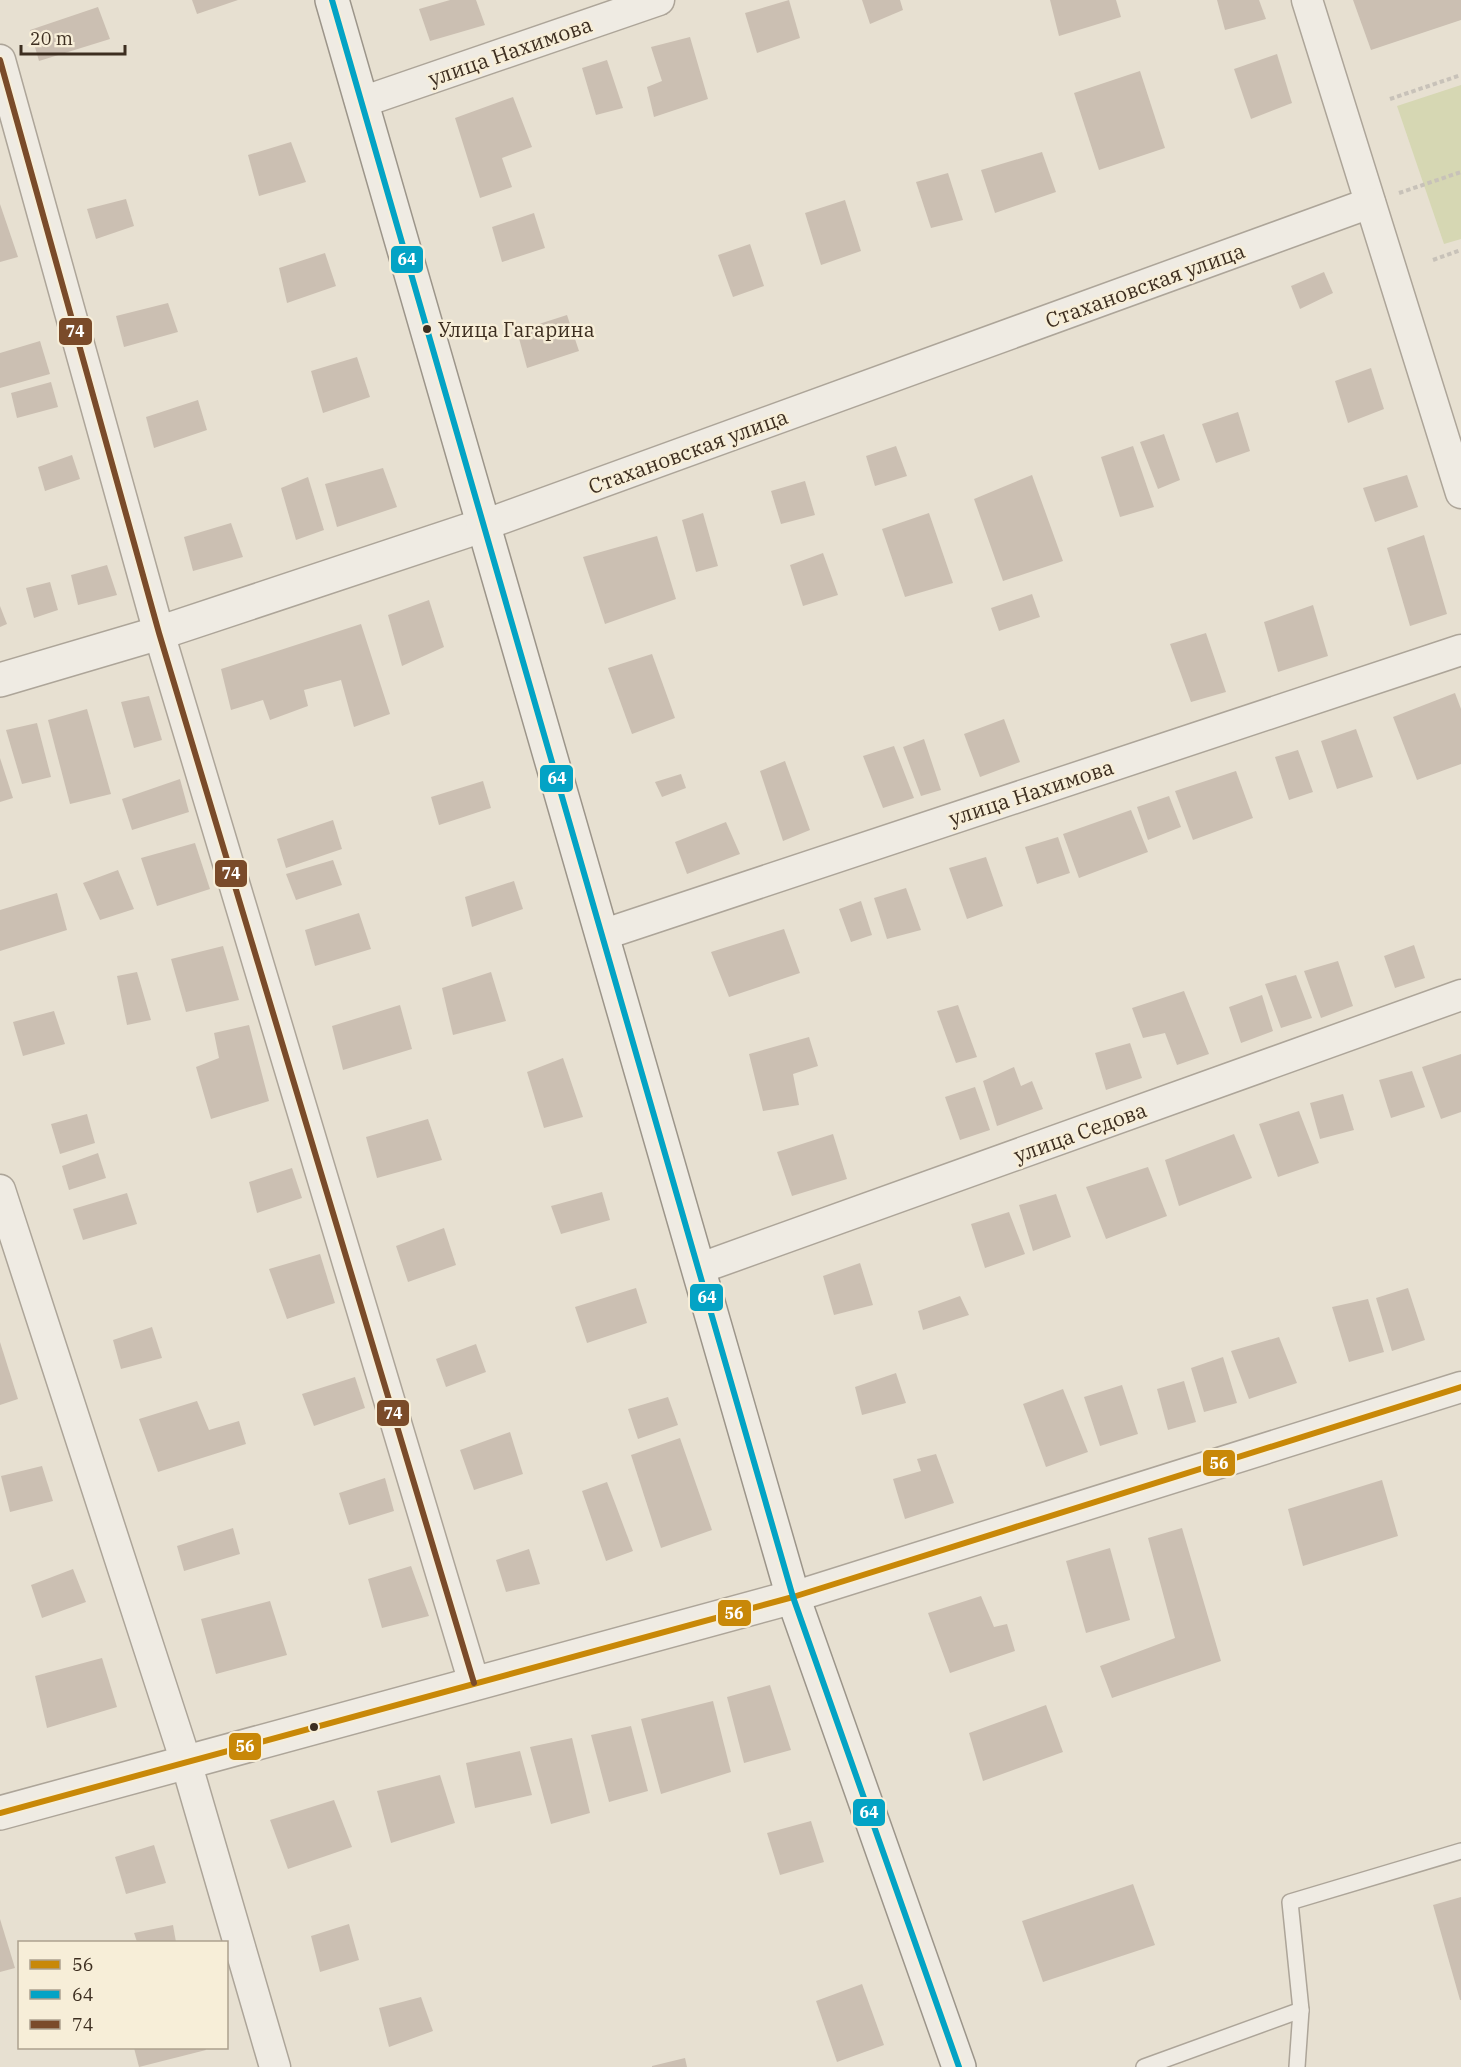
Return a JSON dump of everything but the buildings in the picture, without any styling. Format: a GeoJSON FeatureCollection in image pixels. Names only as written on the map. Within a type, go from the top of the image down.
{"type":"FeatureCollection","features":[{"type":"Feature","properties":{"kind":"main road"},"geometry":{"type":"LineString","coordinates":[[333,0],[793,1597],[959,2067]]}},
{"type":"Feature","properties":{"kind":"main road","name":"Стахановская улица"},"geometry":{"type":"LineString","coordinates":[[0,680],[159,633],[484,525]]}},
{"type":"Feature","properties":{"kind":"main road"},"geometry":{"type":"LineString","coordinates":[[0,1813],[793,1597]]}},
{"type":"Feature","properties":{"kind":"street","name":"улица Нахимова"},"geometry":{"type":"LineString","coordinates":[[362,102],[658,0]]}},
{"type":"Feature","properties":{"kind":"street"},"geometry":{"type":"LineString","coordinates":[[1307,0],[1461,493]]}},
{"type":"Feature","properties":{"kind":"street"},"geometry":{"type":"LineString","coordinates":[[0,60],[159,633],[474,1683]]}},
{"type":"Feature","properties":{"kind":"street","name":"Стахановская улица"},"geometry":{"type":"LineString","coordinates":[[484,525],[1370,203]]}},
{"type":"Feature","properties":{"kind":"street","name":"улица Нахимова"},"geometry":{"type":"LineString","coordinates":[[602,934],[1461,650]]}},
{"type":"Feature","properties":{"kind":"street","name":"улица Седова"},"geometry":{"type":"LineString","coordinates":[[698,1269],[1461,995]]}},
{"type":"Feature","properties":{"kind":"street"},"geometry":{"type":"LineString","coordinates":[[0,1190],[186,1762],[275,2067]]}},
{"type":"Feature","properties":{"kind":"street"},"geometry":{"type":"LineString","coordinates":[[793,1597],[1461,1387]]}},
{"type":"Feature","properties":{"kind":"lane"},"geometry":{"type":"LineString","coordinates":[[1297,2067],[1301,2010],[1290,1902],[1461,1851]]}},
{"type":"Feature","properties":{"kind":"lane"},"geometry":{"type":"LineString","coordinates":[[1144,2067],[1301,2010]]}},
{"type":"Feature","properties":{"kind":"path"},"geometry":{"type":"LineString","coordinates":[[1390,99],[1461,75]]}},
{"type":"Feature","properties":{"kind":"path"},"geometry":{"type":"LineString","coordinates":[[1370,203],[1461,172]]}},
{"type":"Feature","properties":{"kind":"path"},"geometry":{"type":"LineString","coordinates":[[1433,260],[1461,250]]}},
{"type":"Feature","properties":{"kind":"green space"},"geometry":{"type":"Polygon","coordinates":[[[1461,85],[1461,239],[1444,244],[1397,106],[1461,85]]]}},
{"type":"Feature","properties":{"kind":"transit line","name":"64"},"geometry":{"type":"LineString","coordinates":[[332,0],[793,1597],[959,2067]]}},
{"type":"Feature","properties":{"kind":"transit line","name":"74"},"geometry":{"type":"LineString","coordinates":[[0,60],[159,633],[474,1683]]}},
{"type":"Feature","properties":{"kind":"transit line","name":"56"},"geometry":{"type":"LineString","coordinates":[[0,1813],[793,1597],[1461,1387]]}},
{"type":"Feature","properties":{"kind":"place","name":"Улица Гагарина"},"geometry":{"type":"Point","coordinates":[427,329]}}]}
